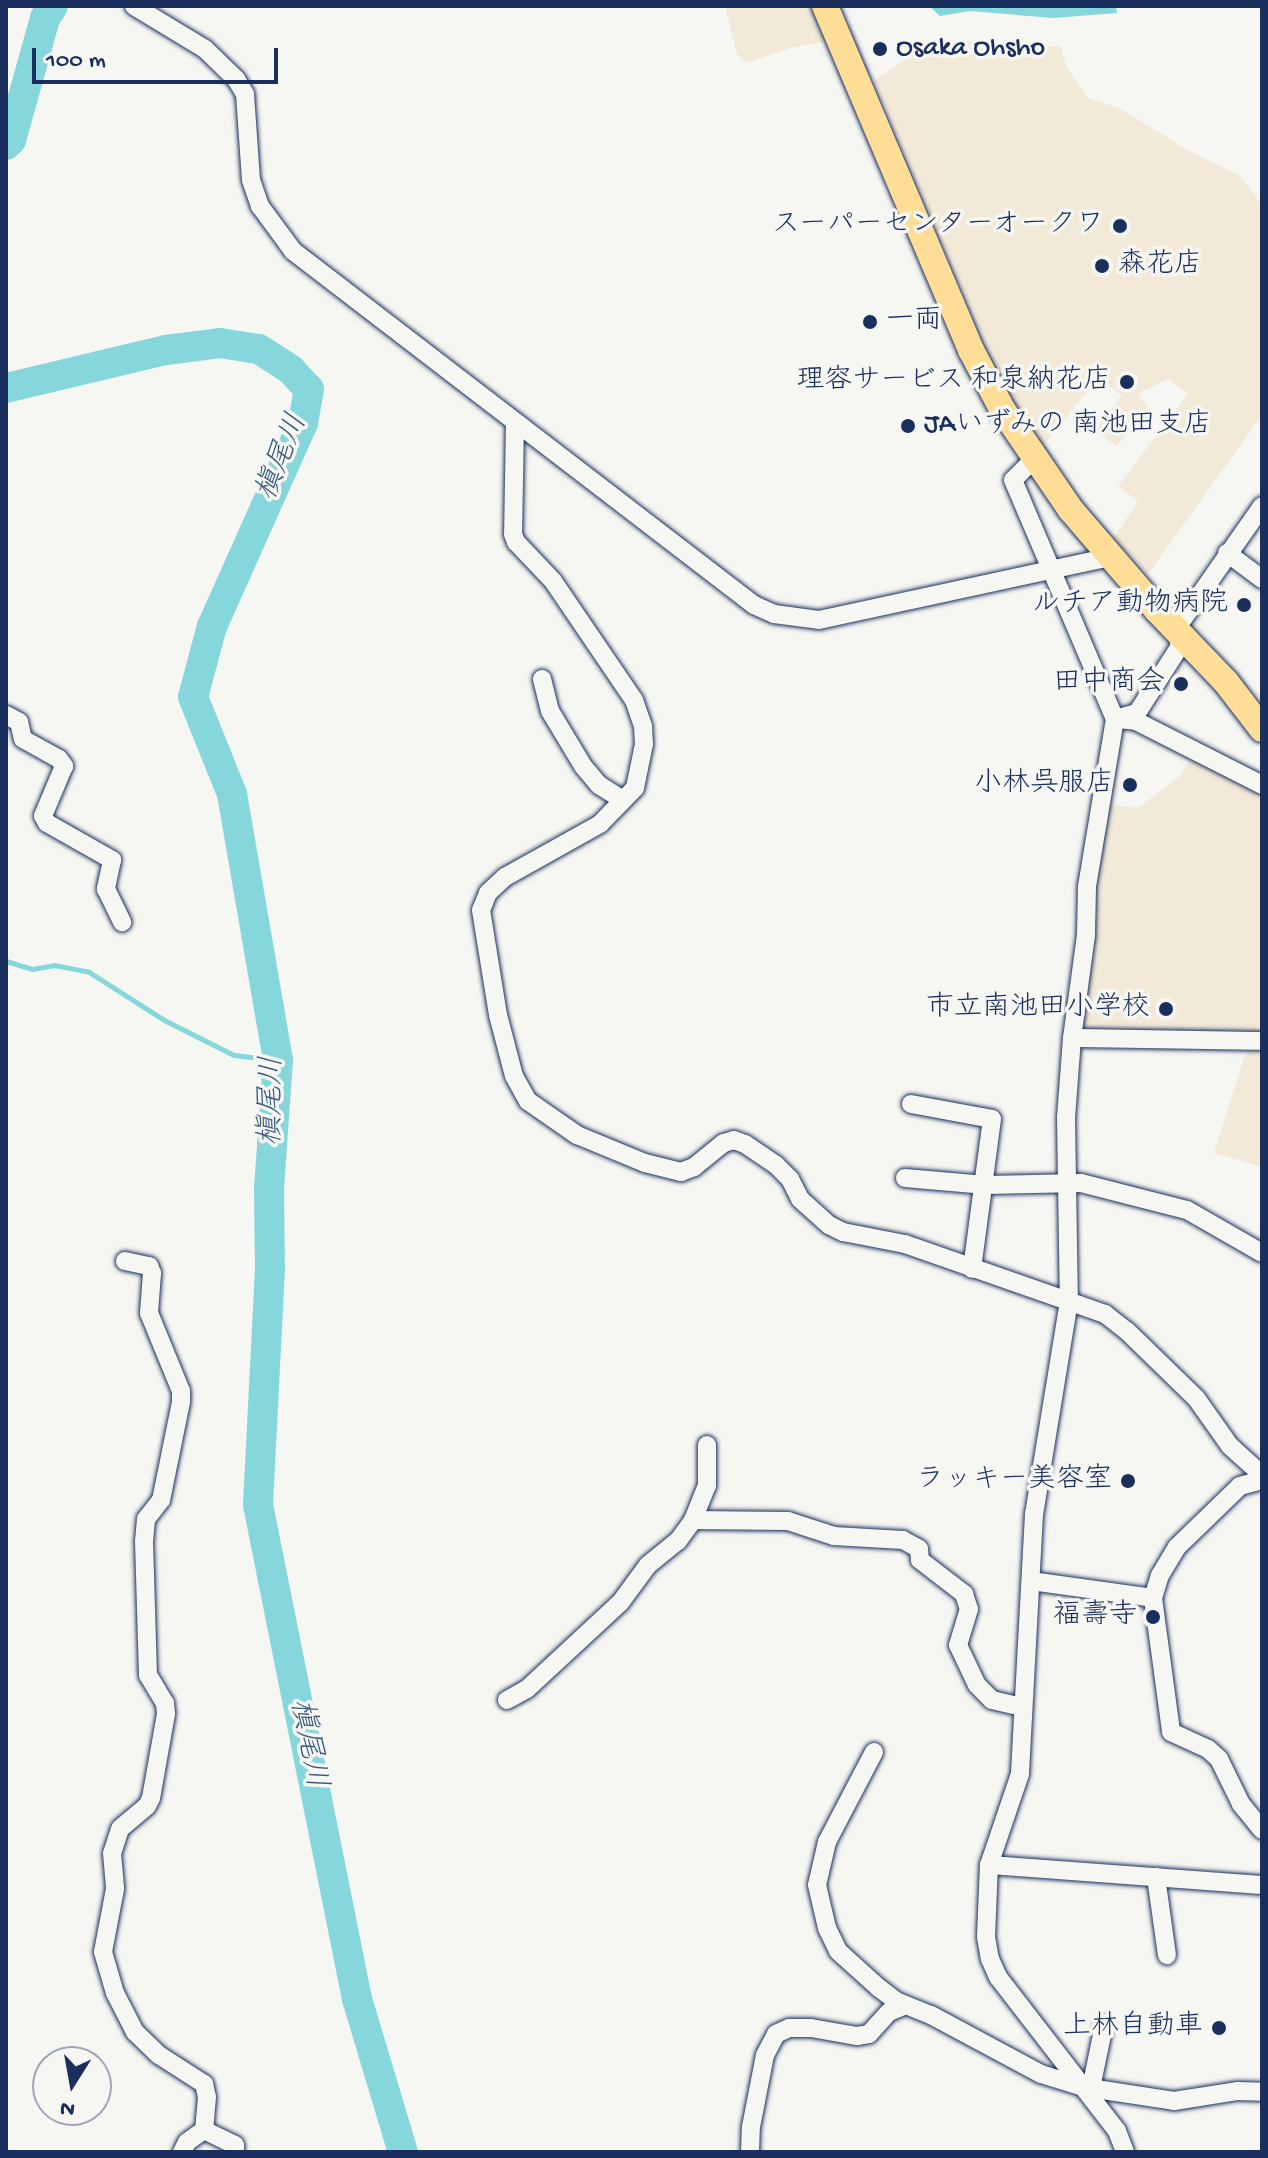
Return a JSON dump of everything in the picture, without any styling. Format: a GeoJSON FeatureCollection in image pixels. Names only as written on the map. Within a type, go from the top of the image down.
{"type":"FeatureCollection","features":[{"type":"Feature","properties":{"kind":"highway"},"geometry":{"type":"LineString","coordinates":[[825,6],[971,350],[1002,409],[1033,460],[1110,557],[1226,682],[1262,729]]}},
{"type":"Feature","properties":{"kind":"street"},"geometry":{"type":"LineString","coordinates":[[134,6],[205,49],[236,79],[245,94],[251,180],[260,206],[293,251],[732,590],[774,614],[819,620],[1110,557]]}},
{"type":"Feature","properties":{"kind":"street"},"geometry":{"type":"LineString","coordinates":[[515,423],[513,534],[516,542],[553,581],[634,700],[643,726],[635,788],[600,824],[505,877],[488,893],[481,910],[498,1015],[514,1076],[528,1101],[577,1135],[631,1159],[681,1172],[694,1167],[724,1143],[734,1140],[745,1144],[776,1165],[790,1179],[800,1199],[829,1225],[843,1232],[905,1244],[1105,1314],[1127,1331],[1196,1398],[1230,1446],[1262,1477],[1240,1486],[1177,1547],[1160,1575],[1153,1598],[1171,1732],[1208,1749],[1219,1759],[1241,1804],[1262,1830]]}},
{"type":"Feature","properties":{"kind":"street"},"geometry":{"type":"LineString","coordinates":[[1033,460],[1013,480],[1115,719],[1087,886],[1086,935],[1072,1038],[1066,1117],[1069,1301],[1045,1429],[1034,1514],[1020,1774],[989,1865],[986,1937],[990,1959],[998,1977],[1087,2088],[1117,2131],[1125,2152]]}},
{"type":"Feature","properties":{"kind":"street"},"geometry":{"type":"LineString","coordinates":[[1115,719],[1137,713],[1180,646],[1176,629],[1262,506]]}},
{"type":"Feature","properties":{"kind":"street"},"geometry":{"type":"LineString","coordinates":[[1227,553],[1262,579]]}},
{"type":"Feature","properties":{"kind":"street"},"geometry":{"type":"LineString","coordinates":[[542,679],[550,711],[583,766],[599,785],[623,800]]}},
{"type":"Feature","properties":{"kind":"street"},"geometry":{"type":"LineString","coordinates":[[6,715],[19,722],[23,739],[59,759],[64,766],[43,816],[47,823],[112,860],[106,889],[122,922]]}},
{"type":"Feature","properties":{"kind":"street"},"geometry":{"type":"LineString","coordinates":[[1115,719],[1136,721],[1262,785]]}},
{"type":"Feature","properties":{"kind":"street"},"geometry":{"type":"LineString","coordinates":[[1072,1038],[1262,1041]]}},
{"type":"Feature","properties":{"kind":"street"},"geometry":{"type":"LineString","coordinates":[[911,1104],[992,1119],[986,1185],[972,1269]]}},
{"type":"Feature","properties":{"kind":"street"},"geometry":{"type":"LineString","coordinates":[[905,1178],[986,1185],[1081,1183],[1187,1210],[1262,1253]]}},
{"type":"Feature","properties":{"kind":"street"},"geometry":{"type":"LineString","coordinates":[[125,1261],[149,1266],[152,1273],[149,1313],[181,1391],[181,1402],[161,1500],[146,1519],[144,1541],[148,1675],[165,1703],[166,1714],[151,1798],[147,1806],[120,1829],[112,1853],[115,1889],[103,1952],[115,1993],[135,2032],[159,2055],[204,2084],[207,2097],[204,2130],[187,2142],[182,2152]]}},
{"type":"Feature","properties":{"kind":"street"},"geometry":{"type":"LineString","coordinates":[[507,1700],[527,1689],[620,1603],[648,1565],[678,1541],[693,1520],[707,1486],[707,1445]]}},
{"type":"Feature","properties":{"kind":"street"},"geometry":{"type":"LineString","coordinates":[[693,1520],[788,1521],[807,1524],[834,1536],[903,1540],[919,1549],[920,1560],[964,1594],[969,1609],[958,1645],[977,1685],[992,1700],[1023,1707]]}},
{"type":"Feature","properties":{"kind":"street"},"geometry":{"type":"LineString","coordinates":[[1031,1581],[1153,1598]]}},
{"type":"Feature","properties":{"kind":"street"},"geometry":{"type":"LineString","coordinates":[[874,1752],[827,1842],[817,1885],[827,1928],[838,1951],[879,1988],[1041,2074],[1087,2088],[1174,2101],[1238,2091],[1262,2092]]}},
{"type":"Feature","properties":{"kind":"street"},"geometry":{"type":"LineString","coordinates":[[989,1865],[1262,1885]]}},
{"type":"Feature","properties":{"kind":"street"},"geometry":{"type":"LineString","coordinates":[[1156,1877],[1167,1955]]}},
{"type":"Feature","properties":{"kind":"street"},"geometry":{"type":"LineString","coordinates":[[750,2152],[751,2127],[765,2055],[776,2034],[789,2028],[811,2028],[857,2036],[869,2034],[889,2012],[906,2005]]}},
{"type":"Feature","properties":{"kind":"street"},"geometry":{"type":"LineString","coordinates":[[1087,2088],[1104,2025]]}},
{"type":"Feature","properties":{"kind":"street"},"geometry":{"type":"LineString","coordinates":[[204,2130],[235,2145],[235,2152]]}},
{"type":"Feature","properties":{"kind":"shaded area"},"geometry":{"type":"Polygon","coordinates":[[[725,6],[815,6],[829,41],[794,47],[745,63],[737,54],[725,6]]]}},
{"type":"Feature","properties":{"kind":"shaded area"},"geometry":{"type":"Polygon","coordinates":[[[970,41],[1013,47],[1061,46],[1066,66],[1088,98],[1119,108],[1189,151],[1239,175],[1262,205],[1262,415],[1148,574],[1114,538],[1138,501],[1118,486],[1188,394],[1168,379],[1142,392],[1139,398],[1148,405],[1117,446],[1094,431],[1122,396],[1098,378],[1043,446],[1018,411],[987,351],[874,80],[910,57],[970,41]]]}},
{"type":"Feature","properties":{"kind":"shaded area"},"geometry":{"type":"Polygon","coordinates":[[[1194,756],[1262,793],[1262,1167],[1214,1153],[1250,1039],[1077,1036],[1106,805],[1138,808],[1178,778],[1194,756]]]}},
{"type":"Feature","properties":{"kind":"water"},"geometry":{"type":"Polygon","coordinates":[[[929,6],[1116,6],[1117,13],[1053,18],[970,11],[940,16],[929,6]]]}},
{"type":"Feature","properties":{"kind":"waterway","name":"槇尾川"},"geometry":{"type":"LineString","coordinates":[[6,145],[11,140],[45,18],[53,6]]}},
{"type":"Feature","properties":{"kind":"waterway","name":"槇尾川"},"geometry":{"type":"LineString","coordinates":[[6,388],[166,350],[220,343],[259,349],[291,370],[309,389],[303,423],[212,626],[193,697],[232,794],[278,1060],[269,1188],[270,1268],[258,1505],[357,1999],[403,2152]]}},
{"type":"Feature","properties":{"kind":"waterway"},"geometry":{"type":"LineString","coordinates":[[6,961],[32,969],[54,965],[89,972],[164,1020],[234,1055],[278,1060]]}},
{"type":"Feature","properties":{"kind":"place","name":"Osaka Ohsho"},"geometry":{"type":"Point","coordinates":[880,49]}},
{"type":"Feature","properties":{"kind":"place","name":"スーパーセンターオークワ"},"geometry":{"type":"Point","coordinates":[1120,226]}},
{"type":"Feature","properties":{"kind":"place","name":"森花店"},"geometry":{"type":"Point","coordinates":[1102,266]}},
{"type":"Feature","properties":{"kind":"place","name":"一両"},"geometry":{"type":"Point","coordinates":[870,322]}},
{"type":"Feature","properties":{"kind":"place","name":"理容サービス 和泉納花店"},"geometry":{"type":"Point","coordinates":[1127,382]}},
{"type":"Feature","properties":{"kind":"place","name":"JAいずみの 南池田支店"},"geometry":{"type":"Point","coordinates":[908,426]}},
{"type":"Feature","properties":{"kind":"place","name":"ルチア動物病院"},"geometry":{"type":"Point","coordinates":[1244,605]}},
{"type":"Feature","properties":{"kind":"place","name":"田中商会"},"geometry":{"type":"Point","coordinates":[1181,684]}},
{"type":"Feature","properties":{"kind":"place","name":"小林呉服店"},"geometry":{"type":"Point","coordinates":[1130,785]}},
{"type":"Feature","properties":{"kind":"place","name":"市立南池田小学校"},"geometry":{"type":"Point","coordinates":[1166,1009]}},
{"type":"Feature","properties":{"kind":"place","name":"ラッキー美容室"},"geometry":{"type":"Point","coordinates":[1128,1481]}},
{"type":"Feature","properties":{"kind":"place","name":"福壽寺"},"geometry":{"type":"Point","coordinates":[1153,1617]}},
{"type":"Feature","properties":{"kind":"place","name":"上林自動車"},"geometry":{"type":"Point","coordinates":[1219,2028]}}]}
